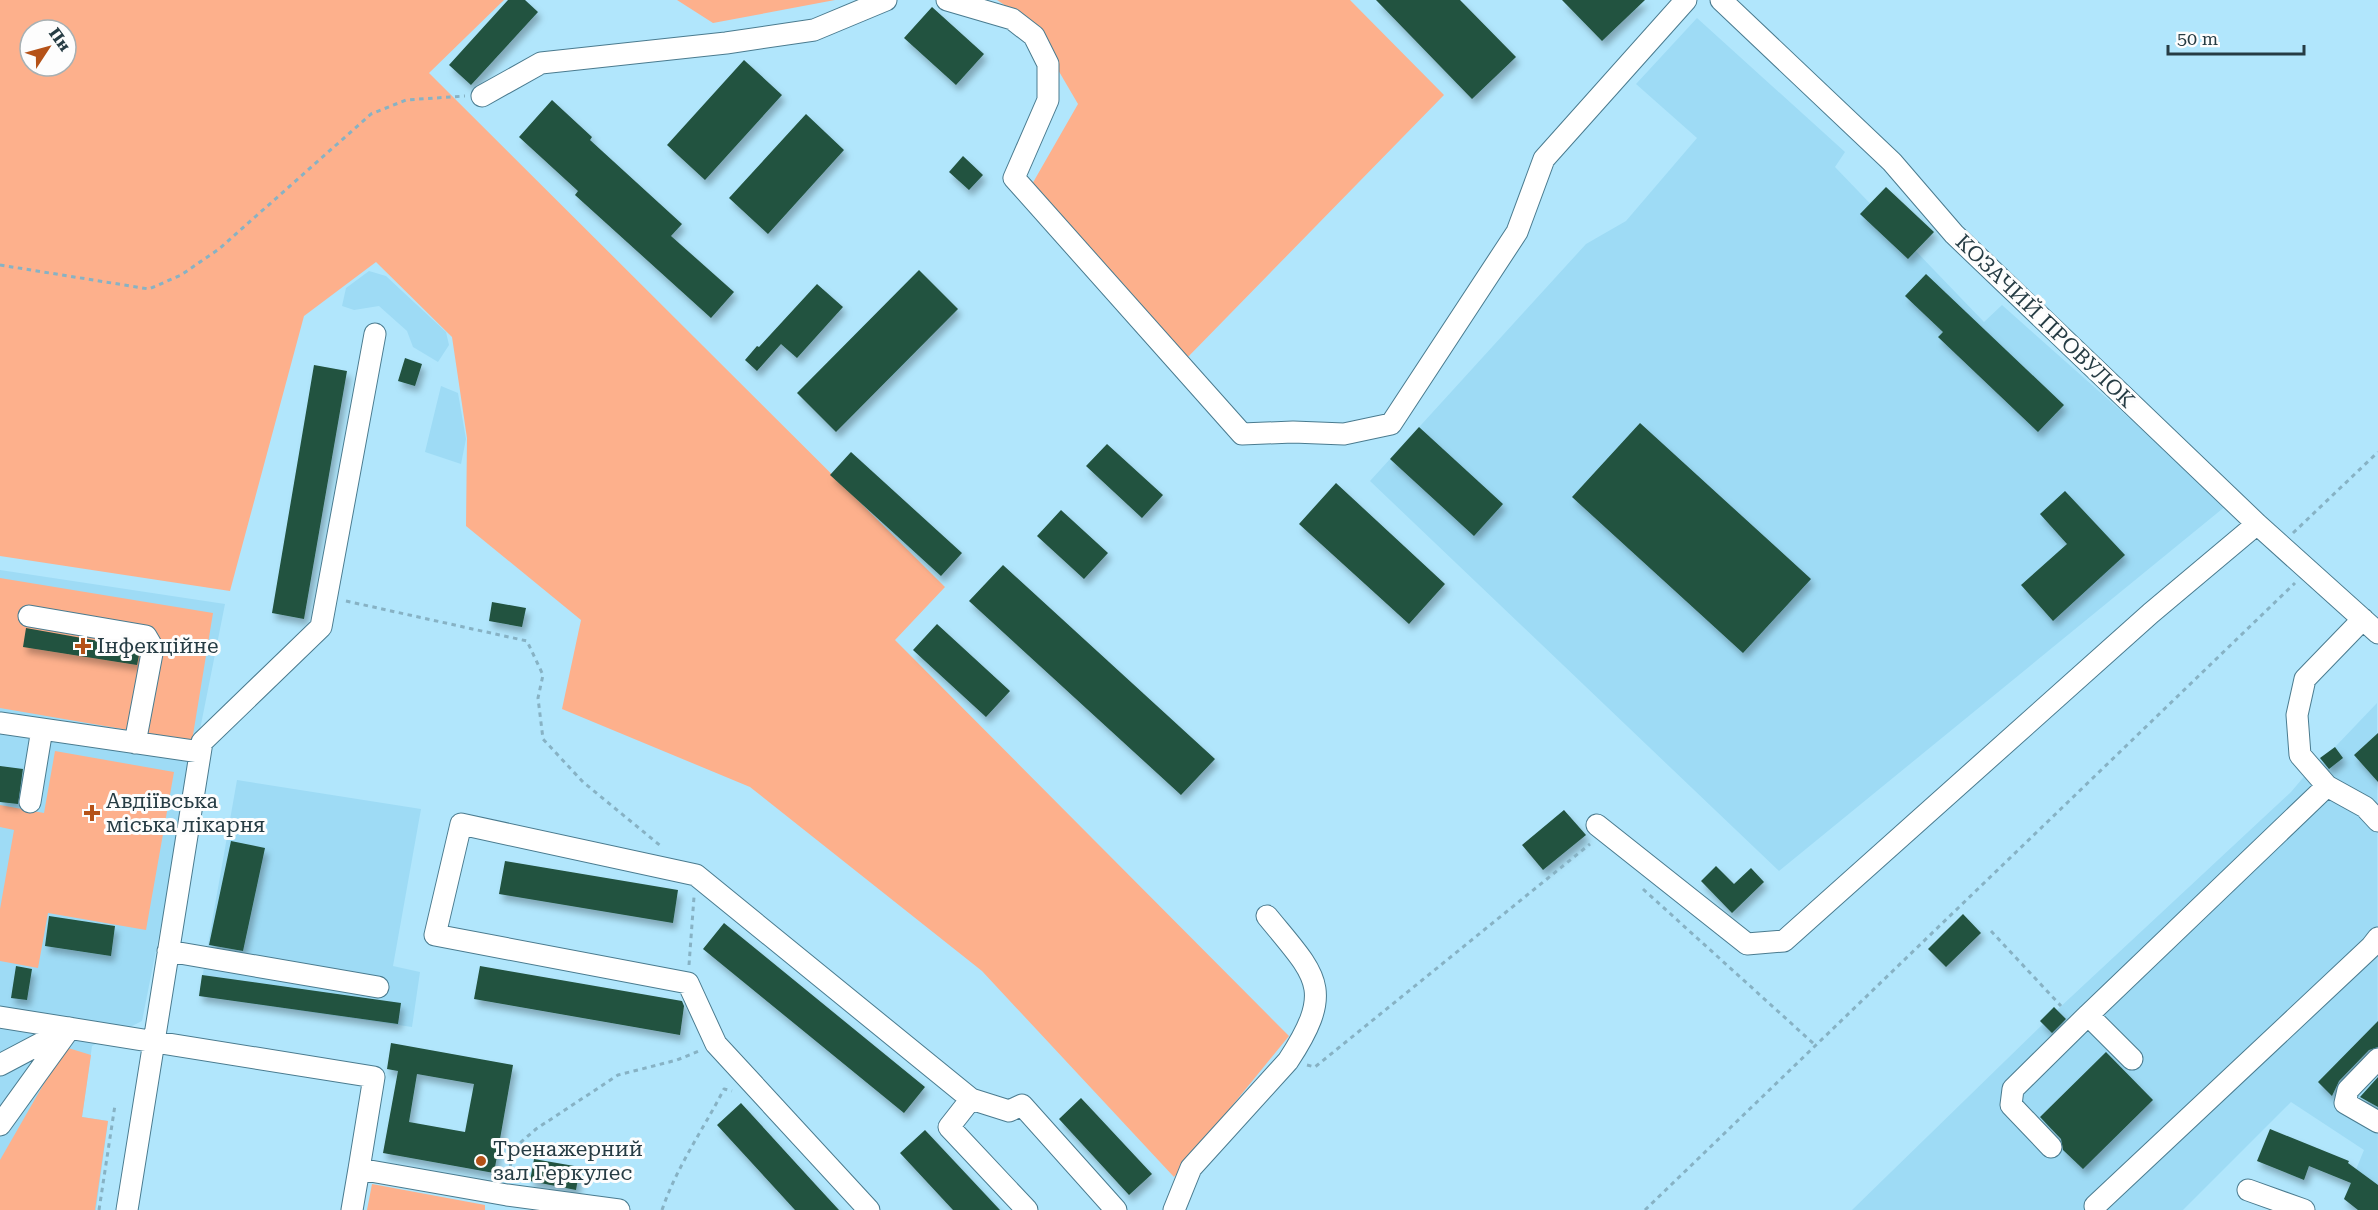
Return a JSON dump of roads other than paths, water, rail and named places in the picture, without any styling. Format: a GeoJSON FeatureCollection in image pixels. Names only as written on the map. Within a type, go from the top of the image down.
{"type":"FeatureCollection","features":[{"type":"Feature","properties":{"kind":"street"},"geometry":{"type":"LineString","coordinates":[[482,96],[541,63],[726,44],[814,30],[886,0]]}},
{"type":"Feature","properties":{"kind":"street"},"geometry":{"type":"LineString","coordinates":[[947,0],[1012,19],[1034,36],[1048,64],[1048,100],[1014,178],[1242,435],[1293,432],[1344,434],[1391,424],[1517,232],[1544,159],[1686,0]]}},
{"type":"Feature","properties":{"kind":"street","name":"КОЗАЧИЙ ПРОВУЛОК"},"geometry":{"type":"LineString","coordinates":[[1721,0],[1892,162],[1954,234],[2257,524],[2371,626]]}},
{"type":"Feature","properties":{"kind":"street"},"geometry":{"type":"LineString","coordinates":[[127,1210],[202,742],[321,627],[375,334]]}},
{"type":"Feature","properties":{"kind":"street"},"geometry":{"type":"LineString","coordinates":[[1594,834],[1747,944],[1784,941],[2151,613],[2257,524]]}},
{"type":"Feature","properties":{"kind":"street"},"geometry":{"type":"LineString","coordinates":[[29,616],[147,636],[153,648],[135,743]]}},
{"type":"Feature","properties":{"kind":"street"},"geometry":{"type":"LineString","coordinates":[[2371,626],[2305,679],[2297,715],[2300,755],[2327,786],[2365,807],[2378,821]]}},
{"type":"Feature","properties":{"kind":"street"},"geometry":{"type":"LineString","coordinates":[[0,723],[200,752]]}},
{"type":"Feature","properties":{"kind":"street"},"geometry":{"type":"LineString","coordinates":[[30,802],[42,729]]}},
{"type":"Feature","properties":{"kind":"street"},"geometry":{"type":"LineString","coordinates":[[2051,1147],[2011,1105],[2013,1089],[2327,786]]}},
{"type":"Feature","properties":{"kind":"street"},"geometry":{"type":"LineString","coordinates":[[869,1210],[716,1044],[688,983],[435,935],[462,825],[696,875],[971,1099],[1009,1111],[1022,1105],[1116,1210]]}},
{"type":"Feature","properties":{"kind":"street"},"geometry":{"type":"LineString","coordinates":[[1174,1210],[1191,1168],[1288,1061],[1316,1008],[1315,984],[1307,966],[1267,916]]}},
{"type":"Feature","properties":{"kind":"street"},"geometry":{"type":"LineString","coordinates":[[2095,1206],[2378,938]]}},
{"type":"Feature","properties":{"kind":"street"},"geometry":{"type":"LineString","coordinates":[[168,951],[378,987]]}},
{"type":"Feature","properties":{"kind":"street"},"geometry":{"type":"LineString","coordinates":[[2088,1015],[2132,1059]]}},
{"type":"Feature","properties":{"kind":"street"},"geometry":{"type":"LineString","coordinates":[[0,1017],[374,1077],[352,1210]]}},
{"type":"Feature","properties":{"kind":"street"},"geometry":{"type":"LineString","coordinates":[[0,1065],[70,1028]]}},
{"type":"Feature","properties":{"kind":"street"},"geometry":{"type":"LineString","coordinates":[[0,1125],[70,1028]]}},
{"type":"Feature","properties":{"kind":"street"},"geometry":{"type":"LineString","coordinates":[[2378,1059],[2348,1090],[2345,1103],[2378,1122]]}},
{"type":"Feature","properties":{"kind":"street"},"geometry":{"type":"LineString","coordinates":[[971,1099],[949,1127],[1027,1210]]}},
{"type":"Feature","properties":{"kind":"street"},"geometry":{"type":"LineString","coordinates":[[359,1170],[505,1202],[620,1210]]}},
{"type":"Feature","properties":{"kind":"street"},"geometry":{"type":"LineString","coordinates":[[2248,1190],[2304,1210]]}},
{"type":"Feature","properties":{"kind":"place","name":"Інфекційне"},"geometry":{"type":"Point","coordinates":[83,646]}},
{"type":"Feature","properties":{"kind":"place","name":"Авдіївська міська лікарня"},"geometry":{"type":"Point","coordinates":[92,813]}},
{"type":"Feature","properties":{"kind":"place","name":"Тренажерний зал Геркулес"},"geometry":{"type":"Point","coordinates":[481,1161]}}]}
